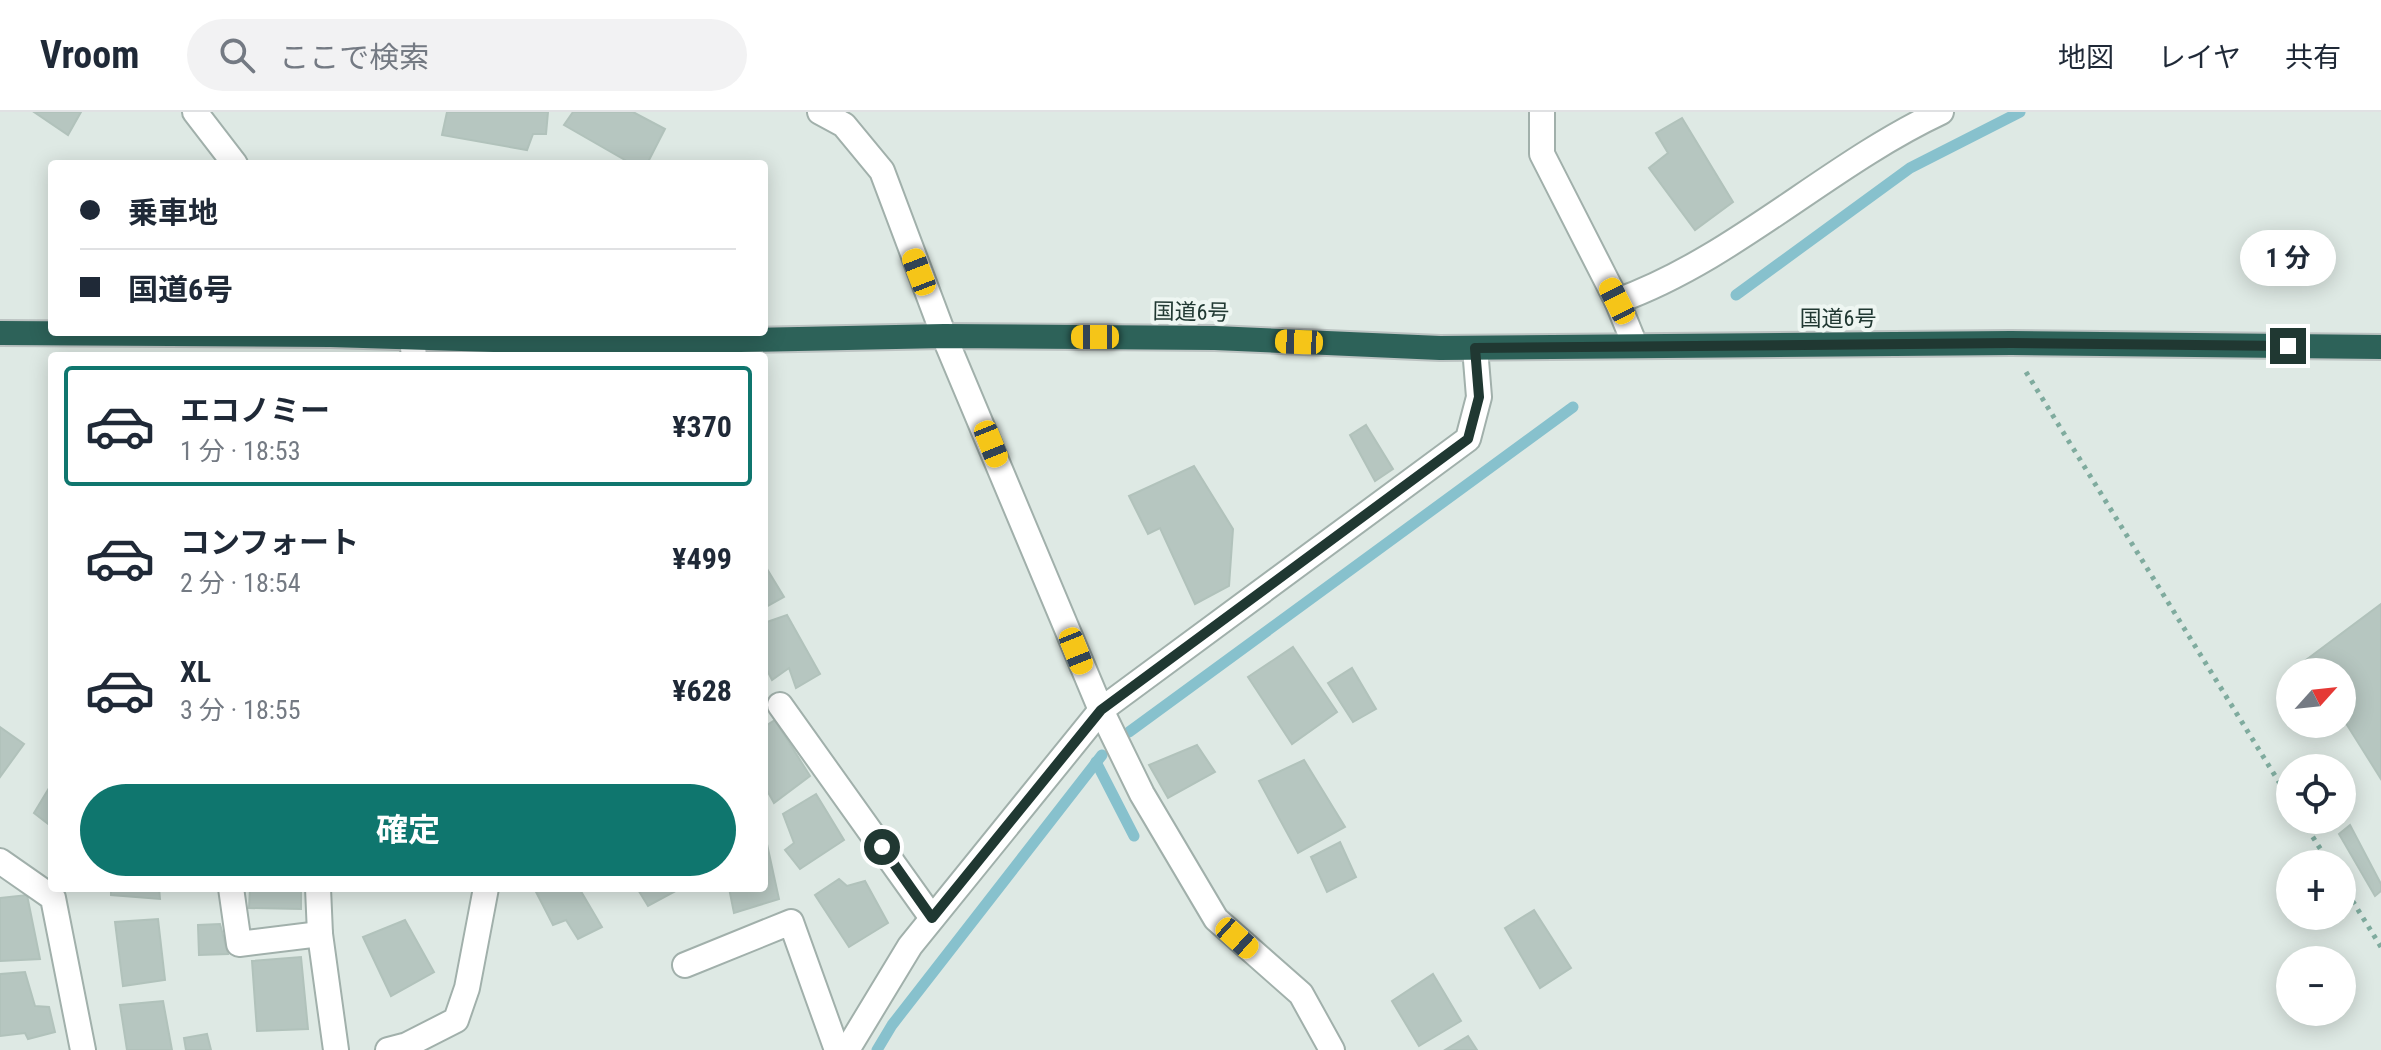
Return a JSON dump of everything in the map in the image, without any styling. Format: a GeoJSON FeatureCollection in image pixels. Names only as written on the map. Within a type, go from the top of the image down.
{"type":"FeatureCollection","features":[{"type":"Feature","properties":{"kind":"highway","name":"国道6号"},"geometry":{"type":"LineString","coordinates":[[0,333],[48,333]]}},
{"type":"Feature","properties":{"kind":"highway","name":"国道6号"},"geometry":{"type":"LineString","coordinates":[[342,336],[413,348],[944,336],[1215,338],[1475,348],[2011,343],[2381,347]]}},
{"type":"Feature","properties":{"kind":"street"},"geometry":{"type":"LineString","coordinates":[[195,112],[232,160]]}},
{"type":"Feature","properties":{"kind":"street"},"geometry":{"type":"LineString","coordinates":[[820,112],[844,125],[882,171],[944,336],[1101,710],[1142,794],[1216,919],[1301,994],[1332,1050]]}},
{"type":"Feature","properties":{"kind":"street"},"geometry":{"type":"LineString","coordinates":[[1542,112],[1542,154],[1617,301],[1635,345]]}},
{"type":"Feature","properties":{"kind":"street"},"geometry":{"type":"LineString","coordinates":[[1617,301],[1661,285],[1898,132],[1941,112]]}},
{"type":"Feature","properties":{"kind":"street"},"geometry":{"type":"LineString","coordinates":[[847,1050],[910,946],[1101,710],[1468,439],[1479,397],[1475,348]]}},
{"type":"Feature","properties":{"kind":"street"},"geometry":{"type":"LineString","coordinates":[[780,705],[932,918]]}},
{"type":"Feature","properties":{"kind":"street"},"geometry":{"type":"LineString","coordinates":[[0,861],[53,898],[83,1050]]}},
{"type":"Feature","properties":{"kind":"street"},"geometry":{"type":"LineString","coordinates":[[232,892],[239,944],[320,934]]}},
{"type":"Feature","properties":{"kind":"street"},"geometry":{"type":"LineString","coordinates":[[318,892],[320,934],[336,1050]]}},
{"type":"Feature","properties":{"kind":"street"},"geometry":{"type":"LineString","coordinates":[[388,1050],[407,1045],[456,1020],[467,988],[485,892]]}},
{"type":"Feature","properties":{"kind":"street"},"geometry":{"type":"LineString","coordinates":[[685,965],[791,922],[837,1050]]}},
{"type":"Feature","properties":{"kind":"path"},"geometry":{"type":"LineString","coordinates":[[2011,343],[2031,382],[2276,777]]}},
{"type":"Feature","properties":{"kind":"path"},"geometry":{"type":"LineString","coordinates":[[2356,907],[2381,947]]}},
{"type":"Feature","properties":{"kind":"building"},"geometry":{"type":"Polygon","coordinates":[[[34,112],[81,112],[68,135],[34,112]]]}},
{"type":"Feature","properties":{"kind":"building"},"geometry":{"type":"Polygon","coordinates":[[[447,112],[548,112],[546,134],[533,134],[527,150],[442,135],[447,112]]]}},
{"type":"Feature","properties":{"kind":"building"},"geometry":{"type":"Polygon","coordinates":[[[573,112],[633,112],[665,129],[649,160],[625,160],[564,125],[573,112]]]}},
{"type":"Feature","properties":{"kind":"building"},"geometry":{"type":"Polygon","coordinates":[[[1682,118],[1733,202],[1695,230],[1649,168],[1668,153],[1656,133],[1682,118]]]}},
{"type":"Feature","properties":{"kind":"building"},"geometry":{"type":"Polygon","coordinates":[[[1366,425],[1393,469],[1375,481],[1350,435],[1366,425]]]}},
{"type":"Feature","properties":{"kind":"building"},"geometry":{"type":"Polygon","coordinates":[[[1194,466],[1233,529],[1229,586],[1195,604],[1160,528],[1148,534],[1129,496],[1194,466]]]}},
{"type":"Feature","properties":{"kind":"building"},"geometry":{"type":"Polygon","coordinates":[[[768,571],[784,597],[768,606],[768,571]]]}},
{"type":"Feature","properties":{"kind":"building"},"geometry":{"type":"Polygon","coordinates":[[[2381,604],[2381,779],[2355,738],[2356,658],[2309,658],[2381,604]]]}},
{"type":"Feature","properties":{"kind":"building"},"geometry":{"type":"Polygon","coordinates":[[[787,615],[820,674],[796,688],[789,668],[772,680],[768,672],[768,622],[787,615]]]}},
{"type":"Feature","properties":{"kind":"building"},"geometry":{"type":"Polygon","coordinates":[[[1293,647],[1337,712],[1292,744],[1248,677],[1293,647]]]}},
{"type":"Feature","properties":{"kind":"building"},"geometry":{"type":"Polygon","coordinates":[[[1352,668],[1376,709],[1353,722],[1328,683],[1352,668]]]}},
{"type":"Feature","properties":{"kind":"building"},"geometry":{"type":"Polygon","coordinates":[[[775,720],[810,776],[774,803],[768,792],[768,724],[775,720]]]}},
{"type":"Feature","properties":{"kind":"building"},"geometry":{"type":"Polygon","coordinates":[[[0,727],[24,744],[0,777],[0,727]]]}},
{"type":"Feature","properties":{"kind":"building"},"geometry":{"type":"Polygon","coordinates":[[[1197,745],[1215,772],[1168,798],[1149,765],[1197,745]]]}},
{"type":"Feature","properties":{"kind":"building"},"geometry":{"type":"Polygon","coordinates":[[[1304,760],[1345,827],[1298,853],[1259,781],[1304,760]]]}},
{"type":"Feature","properties":{"kind":"building"},"geometry":{"type":"Polygon","coordinates":[[[48,790],[48,824],[34,813],[48,790]]]}},
{"type":"Feature","properties":{"kind":"building"},"geometry":{"type":"Polygon","coordinates":[[[816,794],[844,840],[800,869],[785,850],[794,843],[783,814],[816,794]]]}},
{"type":"Feature","properties":{"kind":"building"},"geometry":{"type":"Polygon","coordinates":[[[2339,834],[2355,834],[2381,884],[2381,891],[2375,896],[2356,863],[2356,850],[2348,850],[2339,834]]]}},
{"type":"Feature","properties":{"kind":"building"},"geometry":{"type":"Polygon","coordinates":[[[1340,842],[1356,877],[1327,892],[1311,857],[1340,842]]]}},
{"type":"Feature","properties":{"kind":"building"},"geometry":{"type":"Polygon","coordinates":[[[768,849],[779,899],[734,913],[730,892],[768,892],[768,849]]]}},
{"type":"Feature","properties":{"kind":"building"},"geometry":{"type":"Polygon","coordinates":[[[839,879],[847,886],[865,881],[888,923],[849,947],[815,895],[839,879]]]}},
{"type":"Feature","properties":{"kind":"building"},"geometry":{"type":"Polygon","coordinates":[[[111,892],[159,892],[160,899],[111,895],[111,892]]]}},
{"type":"Feature","properties":{"kind":"building"},"geometry":{"type":"Polygon","coordinates":[[[250,892],[301,892],[301,909],[249,908],[250,892]]]}},
{"type":"Feature","properties":{"kind":"building"},"geometry":{"type":"Polygon","coordinates":[[[536,892],[581,892],[602,927],[578,939],[566,920],[553,925],[536,892]]]}},
{"type":"Feature","properties":{"kind":"building"},"geometry":{"type":"Polygon","coordinates":[[[639,892],[674,892],[648,906],[639,892]]]}},
{"type":"Feature","properties":{"kind":"building"},"geometry":{"type":"Polygon","coordinates":[[[27,895],[40,959],[0,961],[0,898],[27,895]]]}},
{"type":"Feature","properties":{"kind":"building"},"geometry":{"type":"Polygon","coordinates":[[[1534,910],[1571,968],[1540,988],[1505,928],[1534,910]]]}},
{"type":"Feature","properties":{"kind":"building"},"geometry":{"type":"Polygon","coordinates":[[[158,919],[165,980],[123,986],[115,922],[158,919]]]}},
{"type":"Feature","properties":{"kind":"building"},"geometry":{"type":"Polygon","coordinates":[[[405,920],[434,972],[391,996],[363,937],[405,920]]]}},
{"type":"Feature","properties":{"kind":"building"},"geometry":{"type":"Polygon","coordinates":[[[220,924],[228,954],[199,955],[198,925],[220,924]]]}},
{"type":"Feature","properties":{"kind":"building"},"geometry":{"type":"Polygon","coordinates":[[[301,957],[308,1029],[257,1031],[252,961],[301,957]]]}},
{"type":"Feature","properties":{"kind":"building"},"geometry":{"type":"Polygon","coordinates":[[[25,972],[35,1006],[49,1007],[55,1032],[28,1039],[25,1033],[0,1036],[0,974],[25,972]]]}},
{"type":"Feature","properties":{"kind":"building"},"geometry":{"type":"Polygon","coordinates":[[[1433,974],[1461,1021],[1419,1046],[1392,1001],[1433,974]]]}},
{"type":"Feature","properties":{"kind":"building"},"geometry":{"type":"Polygon","coordinates":[[[163,1001],[172,1050],[127,1050],[120,1005],[163,1001]]]}},
{"type":"Feature","properties":{"kind":"building"},"geometry":{"type":"Polygon","coordinates":[[[207,1034],[211,1050],[186,1050],[184,1038],[207,1034]]]}},
{"type":"Feature","properties":{"kind":"building"},"geometry":{"type":"Polygon","coordinates":[[[1468,1036],[1477,1050],[1445,1050],[1468,1036]]]}},
{"type":"Feature","properties":{"kind":"waterway"},"geometry":{"type":"LineString","coordinates":[[1736,295],[1910,168],[2020,112]]}},
{"type":"Feature","properties":{"kind":"waterway"},"geometry":{"type":"LineString","coordinates":[[1129,732],[1573,407]]}},
{"type":"Feature","properties":{"kind":"waterway"},"geometry":{"type":"LineString","coordinates":[[877,1050],[892,1025],[1102,755]]}},
{"type":"Feature","properties":{"kind":"waterway"},"geometry":{"type":"LineString","coordinates":[[1096,762],[1134,836]]}},
{"type":"Feature","properties":{"kind":"route"},"geometry":{"type":"LineString","coordinates":[[882,847],[932,918],[1101,710],[1468,439],[1479,397],[1475,348],[2011,343],[2288,346]]}}]}
